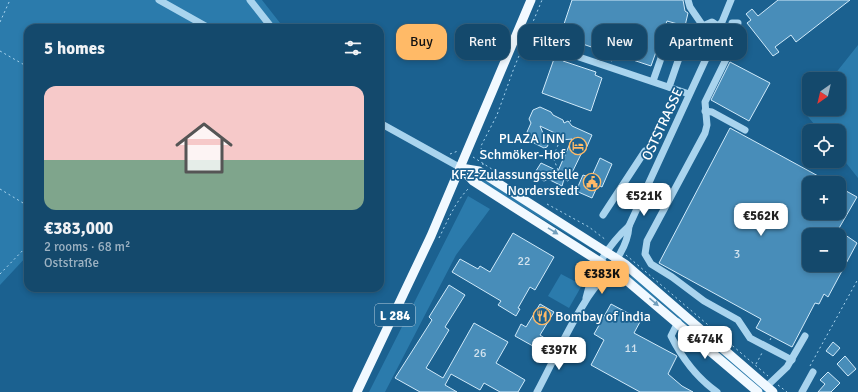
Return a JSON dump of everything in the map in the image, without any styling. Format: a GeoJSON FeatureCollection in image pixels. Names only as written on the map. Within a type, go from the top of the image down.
{"type":"FeatureCollection","features":[{"type":"Feature","properties":{"kind":"main road","name":"L 284"},"geometry":{"type":"LineString","coordinates":[[357,392],[411,282],[461,168],[531,0]]}},
{"type":"Feature","properties":{"kind":"main road"},"geometry":{"type":"LineString","coordinates":[[461,168],[479,171],[608,252],[621,256],[665,297],[771,386]]}},
{"type":"Feature","properties":{"kind":"main road"},"geometry":{"type":"LineString","coordinates":[[461,168],[473,181],[610,268],[678,322],[758,392]]}},
{"type":"Feature","properties":{"kind":"street"},"geometry":{"type":"LineString","coordinates":[[159,0],[202,24]]}},
{"type":"Feature","properties":{"kind":"street"},"geometry":{"type":"LineString","coordinates":[[250,0],[269,24]]}},
{"type":"Feature","properties":{"kind":"street"},"geometry":{"type":"LineString","coordinates":[[688,0],[699,24]]}},
{"type":"Feature","properties":{"kind":"street","name":"OSTSTRASSE"},"geometry":{"type":"LineString","coordinates":[[721,24],[731,0]]}},
{"type":"Feature","properties":{"kind":"street"},"geometry":{"type":"LineString","coordinates":[[584,59],[689,94]]}},
{"type":"Feature","properties":{"kind":"street"},"geometry":{"type":"LineString","coordinates":[[653,82],[661,60]]}},
{"type":"Feature","properties":{"kind":"street"},"geometry":{"type":"LineString","coordinates":[[669,87],[678,60]]}},
{"type":"Feature","properties":{"kind":"street","name":"OSTSTRASSE"},"geometry":{"type":"LineString","coordinates":[[537,392],[585,301],[621,256],[625,246],[629,226],[705,60]]}},
{"type":"Feature","properties":{"kind":"street"},"geometry":{"type":"LineString","coordinates":[[725,60],[706,97],[705,133],[647,242],[645,250],[646,258],[651,264],[672,277],[697,297],[742,323],[747,334],[753,341],[792,360]]}},
{"type":"Feature","properties":{"kind":"street"},"geometry":{"type":"LineString","coordinates":[[705,111],[712,112],[745,130]]}},
{"type":"Feature","properties":{"kind":"street"},"geometry":{"type":"LineString","coordinates":[[384,125],[461,168]]}},
{"type":"Feature","properties":{"kind":"street"},"geometry":{"type":"LineString","coordinates":[[603,215],[645,151]]}},
{"type":"Feature","properties":{"kind":"street","name":"OSTSTRASSE"},"geometry":{"type":"LineString","coordinates":[[585,301],[589,284],[601,262],[616,240],[629,226]]}},
{"type":"Feature","properties":{"kind":"street"},"geometry":{"type":"LineString","coordinates":[[678,322],[671,336],[676,346],[704,383],[716,392]]}},
{"type":"Feature","properties":{"kind":"street"},"geometry":{"type":"LineString","coordinates":[[771,386],[792,360],[805,336]]}},
{"type":"Feature","properties":{"kind":"street"},"geometry":{"type":"LineString","coordinates":[[802,392],[810,372]]}},
{"type":"Feature","properties":{"kind":"path"},"geometry":{"type":"LineString","coordinates":[[0,22],[10,0]]}},
{"type":"Feature","properties":{"kind":"path"},"geometry":{"type":"LineString","coordinates":[[483,162],[481,146],[497,115],[514,68],[542,0]]}},
{"type":"Feature","properties":{"kind":"path"},"geometry":{"type":"LineString","coordinates":[[0,51],[24,66]]}},
{"type":"Feature","properties":{"kind":"path"},"geometry":{"type":"LineString","coordinates":[[558,170],[553,157],[561,138]]}},
{"type":"Feature","properties":{"kind":"path"},"geometry":{"type":"LineString","coordinates":[[439,155],[452,154],[460,150]]}},
{"type":"Feature","properties":{"kind":"path"},"geometry":{"type":"LineString","coordinates":[[476,158],[509,180]]}},
{"type":"Feature","properties":{"kind":"path"},"geometry":{"type":"LineString","coordinates":[[0,189],[24,204]]}},
{"type":"Feature","properties":{"kind":"path"},"geometry":{"type":"LineString","coordinates":[[541,201],[589,227],[604,238]]}},
{"type":"Feature","properties":{"kind":"path"},"geometry":{"type":"LineString","coordinates":[[0,274],[24,249]]}},
{"type":"Feature","properties":{"kind":"path"},"geometry":{"type":"LineString","coordinates":[[621,256],[771,386],[787,392]]}},
{"type":"Feature","properties":{"kind":"path"},"geometry":{"type":"LineString","coordinates":[[810,372],[858,279]]}},
{"type":"Feature","properties":{"kind":"shaded area"},"geometry":{"type":"Polygon","coordinates":[[[0,0],[262,0],[281,24],[24,24],[24,259],[0,285],[0,0]]]}},
{"type":"Feature","properties":{"kind":"shaded area"},"geometry":{"type":"Polygon","coordinates":[[[858,45],[858,178],[846,163],[846,124],[814,124],[807,116],[846,116],[846,72],[837,72],[858,45]]]}},
{"type":"Feature","properties":{"kind":"shaded area"},"geometry":{"type":"Polygon","coordinates":[[[478,176],[593,246],[591,248],[476,179],[478,176]]]}},
{"type":"Feature","properties":{"kind":"shaded area"},"geometry":{"type":"Polygon","coordinates":[[[468,196],[490,209],[456,255],[385,392],[369,392],[468,196]]]}},
{"type":"Feature","properties":{"kind":"shaded area"},"geometry":{"type":"Polygon","coordinates":[[[626,270],[768,392],[762,392],[660,302],[623,274],[626,270]]]}},
{"type":"Feature","properties":{"kind":"shaded area"},"geometry":{"type":"Polygon","coordinates":[[[561,274],[582,285],[569,308],[548,296],[561,274]]]}},
{"type":"Feature","properties":{"kind":"building"},"geometry":{"type":"Polygon","coordinates":[[[572,0],[683,0],[685,11],[688,13],[685,24],[678,24],[667,21],[666,24],[655,24],[655,55],[651,66],[633,60],[647,60],[647,24],[592,24],[592,47],[584,44],[584,24],[564,24],[572,0]]]}},
{"type":"Feature","properties":{"kind":"building"},"geometry":{"type":"Polygon","coordinates":[[[778,0],[850,0],[796,42],[791,35],[775,47],[779,52],[773,56],[747,23],[751,20],[746,14],[752,9],[758,16],[778,0]]]}},
{"type":"Feature","properties":{"kind":"building"},"geometry":{"type":"Polygon","coordinates":[[[554,60],[564,60],[596,72],[595,75],[602,78],[591,111],[542,93],[554,60]]]}},
{"type":"Feature","properties":{"kind":"building"},"geometry":{"type":"Polygon","coordinates":[[[730,62],[770,83],[749,121],[711,100],[730,62]]]}},
{"type":"Feature","properties":{"kind":"building","name":"PLAZA INN Schmöker-Hof"},"geometry":{"type":"Polygon","coordinates":[[[540,107],[563,120],[564,123],[568,121],[572,126],[592,135],[568,181],[564,179],[562,186],[548,179],[544,181],[534,174],[541,163],[558,171],[572,139],[562,140],[557,134],[540,126],[548,145],[547,147],[544,148],[532,142],[527,132],[531,123],[529,119],[533,110],[540,107]]]}},
{"type":"Feature","properties":{"kind":"building"},"geometry":{"type":"Polygon","coordinates":[[[730,128],[818,176],[802,176],[802,220],[844,220],[839,228],[802,228],[802,272],[841,272],[828,297],[824,294],[819,304],[815,303],[792,347],[756,328],[761,319],[659,263],[730,128]]]}},
{"type":"Feature","properties":{"kind":"building","name":"KFZ-Zulassungsstelle Norderstedt"},"geometry":{"type":"Polygon","coordinates":[[[600,158],[612,164],[602,187],[598,185],[592,198],[576,191],[583,175],[591,178],[600,158]]]}},
{"type":"Feature","properties":{"kind":"building"},"geometry":{"type":"Polygon","coordinates":[[[846,191],[857,197],[846,216],[846,191]]]}},
{"type":"Feature","properties":{"kind":"building"},"geometry":{"type":"Polygon","coordinates":[[[513,233],[554,257],[535,290],[530,287],[518,308],[520,309],[516,316],[498,305],[501,301],[452,272],[460,259],[478,269],[480,266],[490,272],[513,233]]]}},
{"type":"Feature","properties":{"kind":"building"},"geometry":{"type":"Polygon","coordinates":[[[846,235],[857,243],[846,263],[846,235]]]}},
{"type":"Feature","properties":{"kind":"building"},"geometry":{"type":"Polygon","coordinates":[[[449,285],[465,295],[445,327],[449,330],[426,368],[443,378],[474,323],[508,342],[496,363],[525,380],[518,392],[500,392],[484,383],[480,390],[451,374],[445,385],[457,392],[420,392],[395,378],[432,320],[429,317],[449,285]]]}},
{"type":"Feature","properties":{"kind":"building"},"geometry":{"type":"Polygon","coordinates":[[[540,304],[554,312],[540,335],[546,339],[540,350],[515,336],[521,324],[526,327],[540,304]]]}},
{"type":"Feature","properties":{"kind":"building"},"geometry":{"type":"Polygon","coordinates":[[[611,304],[641,320],[634,333],[677,356],[668,374],[682,386],[693,392],[640,392],[591,365],[604,340],[594,334],[611,304]]]}},
{"type":"Feature","properties":{"kind":"building"},"geometry":{"type":"Polygon","coordinates":[[[833,342],[840,348],[833,356],[826,351],[833,342]]]}},
{"type":"Feature","properties":{"kind":"building"},"geometry":{"type":"Polygon","coordinates":[[[845,356],[856,369],[848,376],[837,364],[845,356]]]}},
{"type":"Feature","properties":{"kind":"building"},"geometry":{"type":"Polygon","coordinates":[[[828,372],[840,383],[831,392],[818,392],[825,384],[820,380],[828,372]]]}},
{"type":"Feature","properties":{"kind":"place","name":"PLAZA INN Schmöker-Hof"},"geometry":{"type":"Point","coordinates":[578,146]}},
{"type":"Feature","properties":{"kind":"place","name":"KFZ-Zulassungsstelle Norderstedt"},"geometry":{"type":"Point","coordinates":[592,182]}},
{"type":"Feature","properties":{"kind":"place","name":"Bombay of India"},"geometry":{"type":"Point","coordinates":[542,316]}}]}
